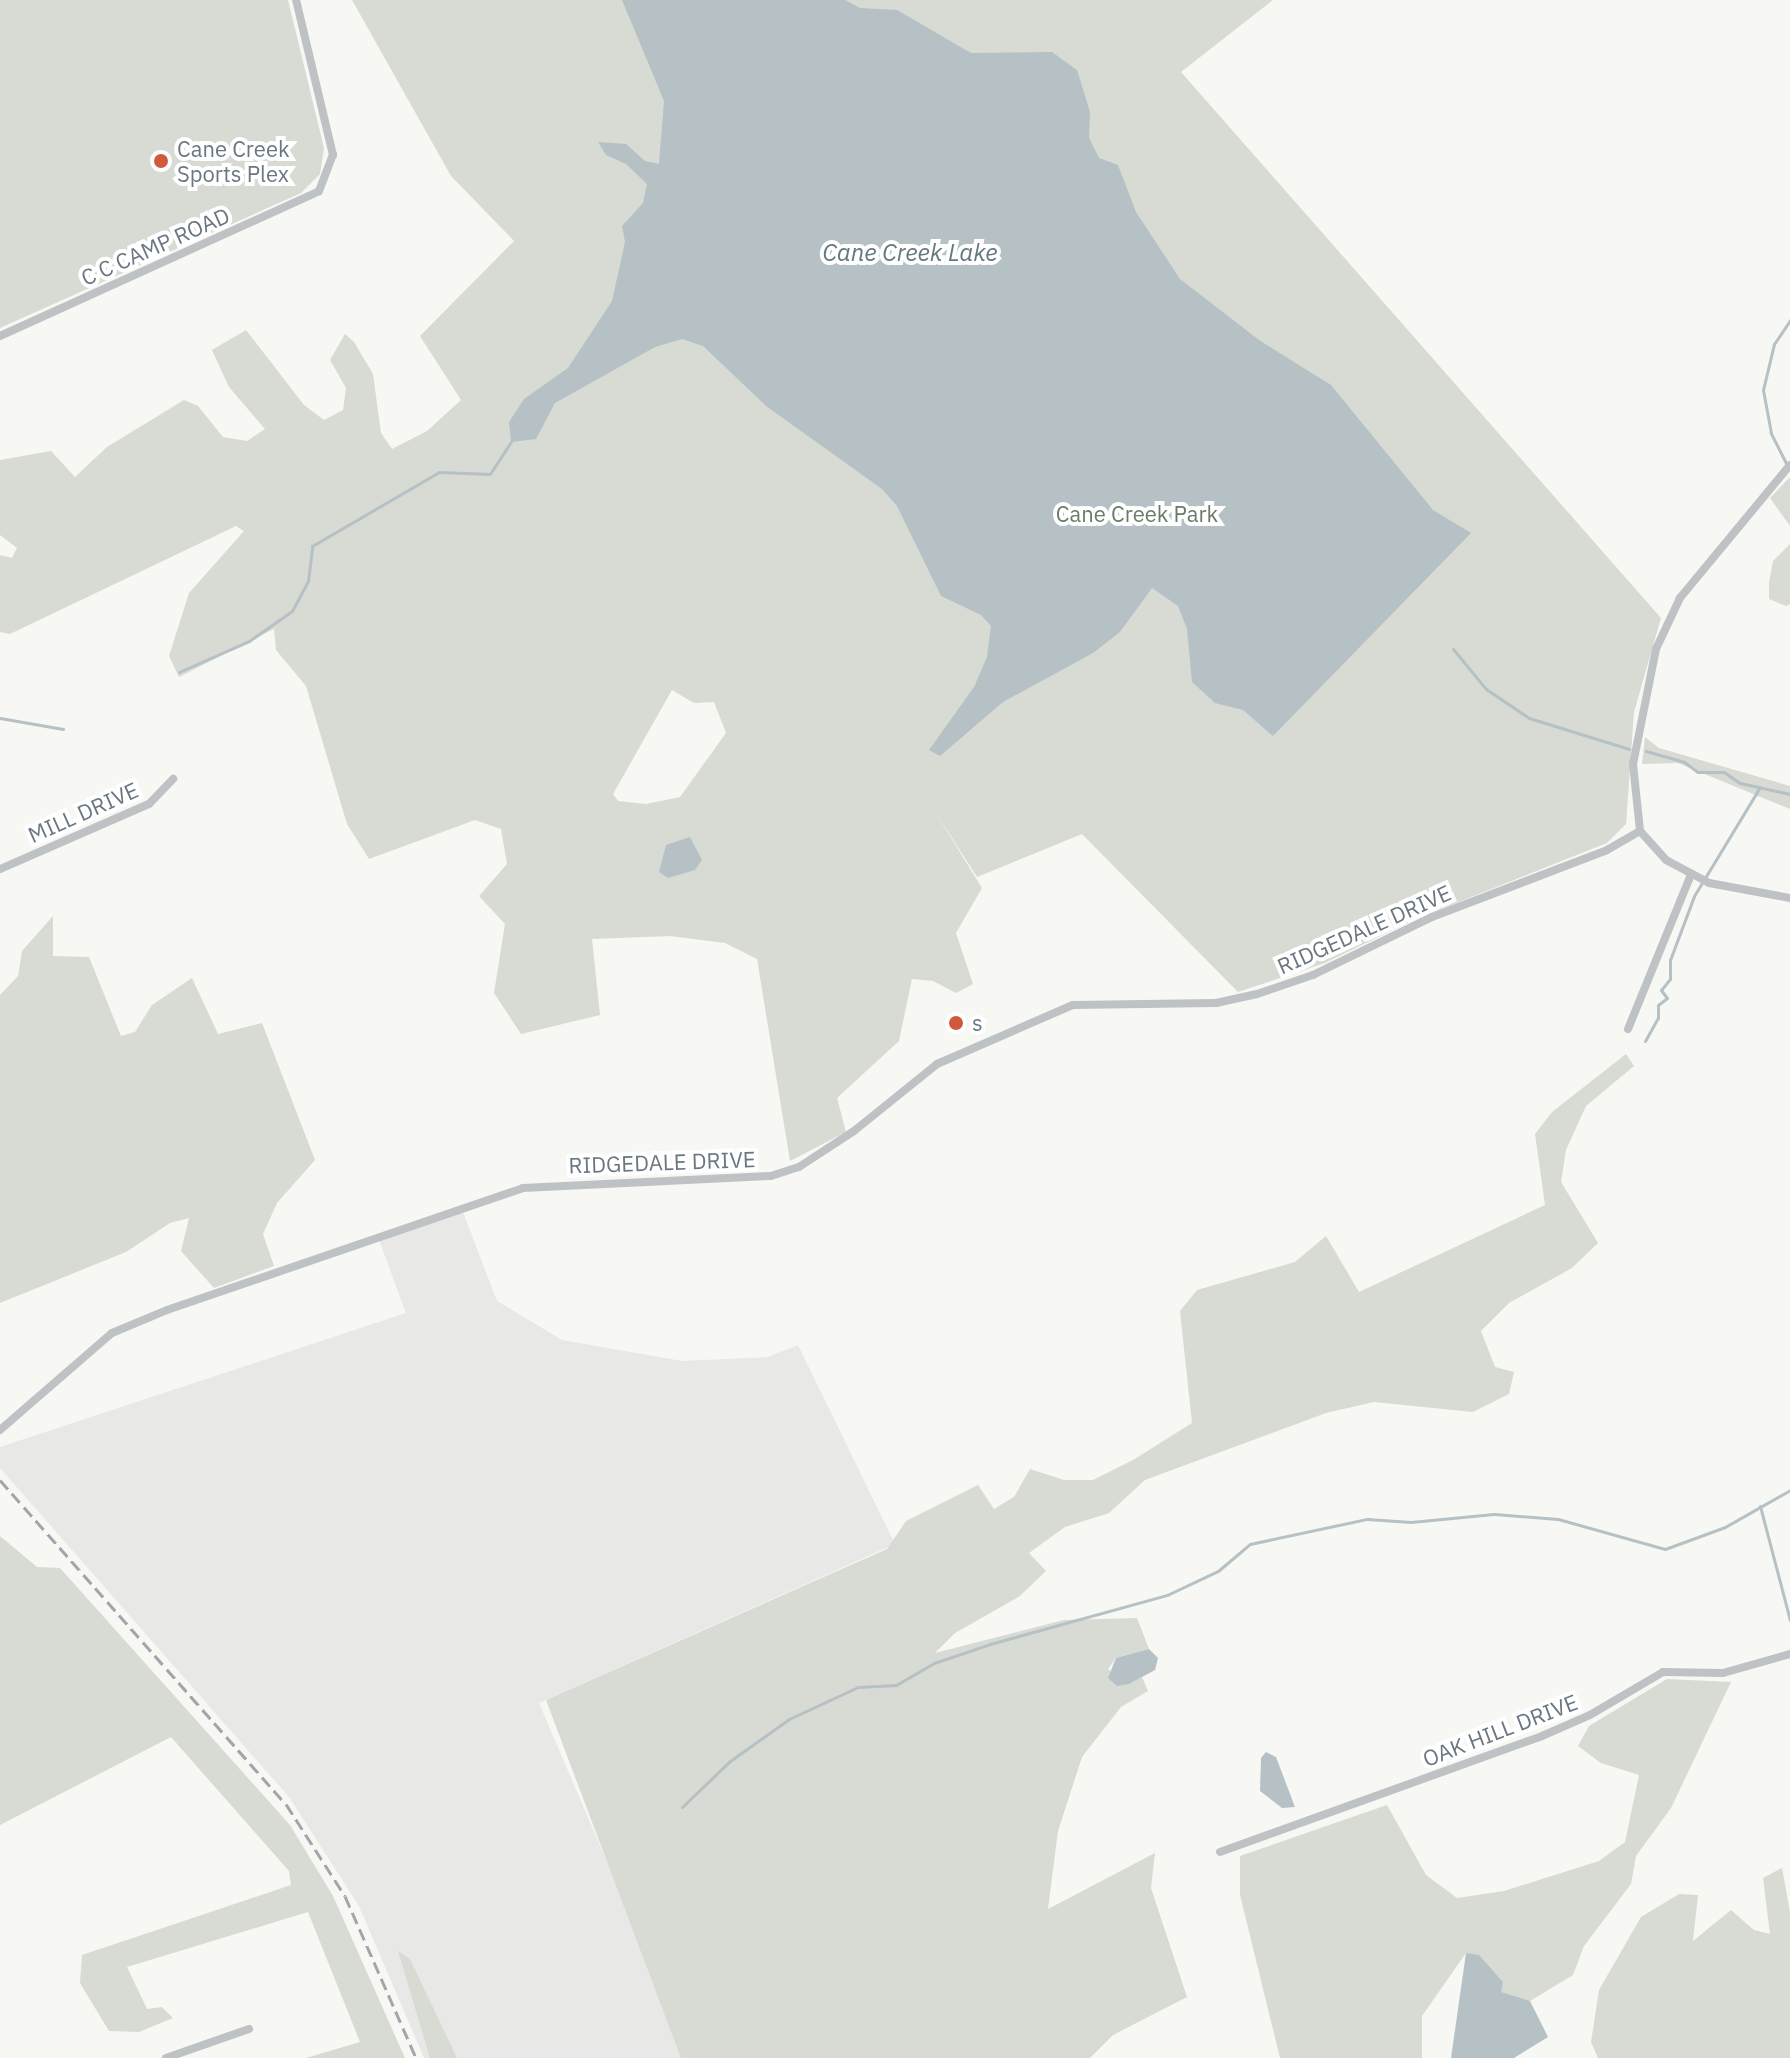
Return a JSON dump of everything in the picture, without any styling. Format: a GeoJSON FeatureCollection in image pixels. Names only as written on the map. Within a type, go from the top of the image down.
{"type":"FeatureCollection","features":[{"type":"Feature","properties":{"kind":"street","name":"C C CAMP ROAD"},"geometry":{"type":"LineString","coordinates":[[0,336],[319,191],[333,155],[296,0]]}},
{"type":"Feature","properties":{"kind":"street"},"geometry":{"type":"LineString","coordinates":[[1790,465],[1712,553],[1680,598],[1656,649],[1633,764],[1640,831],[1666,860],[1691,875],[1730,889],[1790,898]]}},
{"type":"Feature","properties":{"kind":"street","name":"MILL DRIVE"},"geometry":{"type":"LineString","coordinates":[[0,869],[149,804],[173,779]]}},
{"type":"Feature","properties":{"kind":"street","name":"RIDGEDALE DRIVE"},"geometry":{"type":"LineString","coordinates":[[0,1430],[112,1333],[154,1315],[404,1225],[523,1188],[771,1176],[799,1167],[854,1131],[937,1064],[1050,1014],[1073,1005],[1216,1003],[1257,994],[1313,975],[1432,917],[1607,850],[1640,831]]}},
{"type":"Feature","properties":{"kind":"street"},"geometry":{"type":"LineString","coordinates":[[1628,1029],[1691,875]]}},
{"type":"Feature","properties":{"kind":"street","name":"OAK HILL DRIVE"},"geometry":{"type":"LineString","coordinates":[[1220,1852],[1542,1736],[1590,1715],[1663,1672],[1723,1673],[1790,1654]]}},
{"type":"Feature","properties":{"kind":"street"},"geometry":{"type":"LineString","coordinates":[[166,2058],[249,2029]]}},
{"type":"Feature","properties":{"kind":"shaded area"},"geometry":{"type":"Polygon","coordinates":[[[463,1212],[497,1301],[562,1340],[682,1361],[768,1357],[798,1345],[895,1544],[539,1703],[691,2058],[424,2058],[359,1906],[289,1797],[0,1468],[0,1447],[406,1313],[379,1240],[463,1212]]]}},
{"type":"Feature","properties":{"kind":"green space","name":"Cane Creek Sports Plex"},"geometry":{"type":"Polygon","coordinates":[[[0,0],[288,0],[324,148],[320,174],[301,193],[0,328],[0,0]]]}},
{"type":"Feature","properties":{"kind":"green space","name":"Cane Creek Park"},"geometry":{"type":"Polygon","coordinates":[[[352,0],[1273,0],[1181,72],[1661,618],[1634,712],[1626,824],[1607,843],[1411,921],[1325,963],[1238,992],[1082,834],[977,877],[934,810],[982,888],[956,933],[973,984],[956,993],[933,981],[912,979],[899,1041],[837,1098],[846,1132],[790,1161],[757,959],[725,943],[670,936],[592,939],[600,1015],[521,1034],[494,993],[505,924],[479,896],[507,864],[501,829],[475,820],[369,859],[347,824],[306,686],[276,650],[274,629],[179,677],[169,656],[189,593],[244,531],[236,526],[10,634],[0,632],[0,555],[12,558],[17,548],[0,535],[0,460],[51,451],[75,477],[107,447],[184,400],[198,406],[223,437],[247,441],[265,429],[229,387],[212,350],[246,330],[304,405],[324,420],[343,410],[346,388],[330,360],[345,334],[354,342],[373,374],[381,433],[392,449],[427,431],[461,400],[420,336],[514,241],[451,176],[352,0]],[[672,690],[613,794],[618,801],[646,804],[680,797],[726,733],[714,702],[694,703],[672,690]]]}},
{"type":"Feature","properties":{"kind":"green space"},"geometry":{"type":"Polygon","coordinates":[[[1790,477],[1790,526],[1770,498],[1790,477]]]}},
{"type":"Feature","properties":{"kind":"green space"},"geometry":{"type":"Polygon","coordinates":[[[1790,544],[1790,604],[1786,606],[1769,599],[1769,582],[1773,561],[1790,544]]]}},
{"type":"Feature","properties":{"kind":"green space"},"geometry":{"type":"Polygon","coordinates":[[[1645,737],[1659,748],[1790,786],[1790,809],[1678,763],[1642,764],[1645,737]]]}},
{"type":"Feature","properties":{"kind":"green space"},"geometry":{"type":"Polygon","coordinates":[[[53,916],[53,956],[89,957],[121,1036],[135,1032],[152,1005],[192,978],[218,1034],[262,1023],[315,1160],[277,1203],[263,1234],[274,1266],[214,1288],[181,1251],[189,1218],[170,1223],[126,1252],[0,1303],[0,995],[18,976],[22,951],[53,916]]]}},
{"type":"Feature","properties":{"kind":"green space"},"geometry":{"type":"Polygon","coordinates":[[[1626,1054],[1634,1066],[1586,1106],[1566,1150],[1561,1182],[1598,1243],[1572,1268],[1509,1303],[1481,1331],[1495,1367],[1514,1372],[1509,1394],[1473,1412],[1374,1402],[1326,1413],[1145,1480],[1109,1513],[1065,1527],[1029,1553],[1046,1571],[1020,1596],[955,1633],[935,1653],[1064,1620],[1137,1618],[1149,1649],[1116,1658],[1108,1669],[1129,1684],[1142,1677],[1148,1691],[1121,1707],[1082,1757],[1058,1831],[1048,1909],[1155,1853],[1151,1888],[1187,1997],[1113,2035],[1090,2058],[681,2058],[546,1700],[887,1549],[906,1521],[978,1485],[994,1509],[1014,1497],[1030,1469],[1064,1480],[1093,1480],[1133,1460],[1192,1423],[1180,1311],[1197,1290],[1295,1262],[1326,1236],[1359,1292],[1545,1205],[1535,1134],[1552,1112],[1626,1054]]]}},
{"type":"Feature","properties":{"kind":"green space"},"geometry":{"type":"Polygon","coordinates":[[[0,1536],[37,1567],[60,1568],[290,1825],[333,1896],[405,2058],[306,2058],[360,2042],[308,1912],[127,1967],[147,2009],[162,2007],[173,2018],[139,2032],[109,2031],[80,1983],[82,1955],[291,1885],[289,1871],[171,1737],[0,1825],[0,1536]]]}},
{"type":"Feature","properties":{"kind":"green space"},"geometry":{"type":"Polygon","coordinates":[[[1667,1679],[1731,1682],[1671,1808],[1636,1856],[1631,1884],[1584,1946],[1573,1975],[1530,2001],[1500,1992],[1503,1982],[1479,1956],[1466,1953],[1422,2016],[1422,2058],[1280,2058],[1240,1895],[1240,1856],[1387,1805],[1426,1875],[1457,1898],[1504,1891],[1599,1861],[1625,1842],[1639,1775],[1601,1763],[1578,1746],[1589,1726],[1667,1679]]]}},
{"type":"Feature","properties":{"kind":"green space"},"geometry":{"type":"Polygon","coordinates":[[[1782,1868],[1790,1912],[1790,2058],[1598,2058],[1591,2042],[1599,1990],[1641,1917],[1679,1894],[1698,1895],[1693,1941],[1731,1910],[1754,1930],[1770,1934],[1763,1878],[1782,1868]]]}},
{"type":"Feature","properties":{"kind":"green space"},"geometry":{"type":"Polygon","coordinates":[[[398,1951],[410,1959],[457,2058],[430,2058],[398,1951]]]}},
{"type":"Feature","properties":{"kind":"water","name":"Cane Creek Lake"},"geometry":{"type":"Polygon","coordinates":[[[622,0],[845,0],[860,8],[897,10],[971,53],[1052,52],[1077,70],[1090,112],[1089,138],[1099,158],[1118,165],[1136,212],[1180,279],[1259,340],[1331,385],[1433,510],[1471,533],[1273,736],[1243,710],[1215,703],[1192,682],[1187,629],[1178,606],[1152,588],[1120,632],[1093,653],[1003,702],[940,756],[929,750],[974,687],[987,657],[991,626],[981,615],[941,596],[897,506],[882,489],[766,406],[703,346],[682,339],[655,347],[555,403],[536,439],[511,442],[509,422],[524,399],[568,368],[612,301],[625,242],[622,226],[643,203],[647,184],[626,164],[606,155],[598,142],[626,144],[645,161],[659,164],[664,101],[622,0]]]}},
{"type":"Feature","properties":{"kind":"water"},"geometry":{"type":"Polygon","coordinates":[[[690,837],[702,860],[695,870],[668,878],[659,872],[666,845],[690,837]]]}},
{"type":"Feature","properties":{"kind":"water"},"geometry":{"type":"Polygon","coordinates":[[[1149,1649],[1158,1658],[1155,1670],[1129,1684],[1117,1686],[1108,1678],[1116,1658],[1149,1649]]]}},
{"type":"Feature","properties":{"kind":"water"},"geometry":{"type":"Polygon","coordinates":[[[1266,1752],[1276,1757],[1295,1807],[1282,1808],[1260,1791],[1261,1758],[1266,1752]]]}},
{"type":"Feature","properties":{"kind":"water"},"geometry":{"type":"Polygon","coordinates":[[[1466,1953],[1479,1955],[1503,1982],[1501,1992],[1530,2001],[1548,2037],[1514,2058],[1451,2058],[1466,1953]]]}},
{"type":"Feature","properties":{"kind":"waterway"},"geometry":{"type":"LineString","coordinates":[[1787,465],[1771,433],[1763,390],[1774,344],[1790,320]]}},
{"type":"Feature","properties":{"kind":"waterway"},"geometry":{"type":"LineString","coordinates":[[179,672],[249,641],[292,611],[308,581],[312,546],[439,472],[490,474],[511,442]]}},
{"type":"Feature","properties":{"kind":"waterway"},"geometry":{"type":"LineString","coordinates":[[1453,649],[1486,689],[1529,718],[1629,749]]}},
{"type":"Feature","properties":{"kind":"waterway"},"geometry":{"type":"LineString","coordinates":[[0,718],[63,729]]}},
{"type":"Feature","properties":{"kind":"waterway"},"geometry":{"type":"LineString","coordinates":[[1646,751],[1684,762],[1698,772],[1724,772],[1740,783],[1790,794]]}},
{"type":"Feature","properties":{"kind":"waterway"},"geometry":{"type":"LineString","coordinates":[[1645,1041],[1658,1018],[1658,1005],[1667,998],[1661,990],[1670,979],[1670,960],[1694,896],[1760,787]]}},
{"type":"Feature","properties":{"kind":"waterway"},"geometry":{"type":"LineString","coordinates":[[682,1807],[730,1761],[789,1719],[858,1687],[896,1685],[934,1663],[990,1644],[1167,1595],[1218,1571],[1250,1544],[1367,1519],[1411,1522],[1494,1514],[1558,1519],[1665,1549],[1725,1527],[1790,1490]]}},
{"type":"Feature","properties":{"kind":"waterway"},"geometry":{"type":"LineString","coordinates":[[1760,1506],[1790,1620]]}},
{"type":"Feature","properties":{"kind":"railway"},"geometry":{"type":"LineString","coordinates":[[0,1480],[286,1804],[345,1896],[416,2058]]}},
{"type":"Feature","properties":{"kind":"place","name":"Cane Creek Sports Plex"},"geometry":{"type":"Point","coordinates":[161,161]}},
{"type":"Feature","properties":{"kind":"place","name":"s"},"geometry":{"type":"Point","coordinates":[956,1023]}}]}
